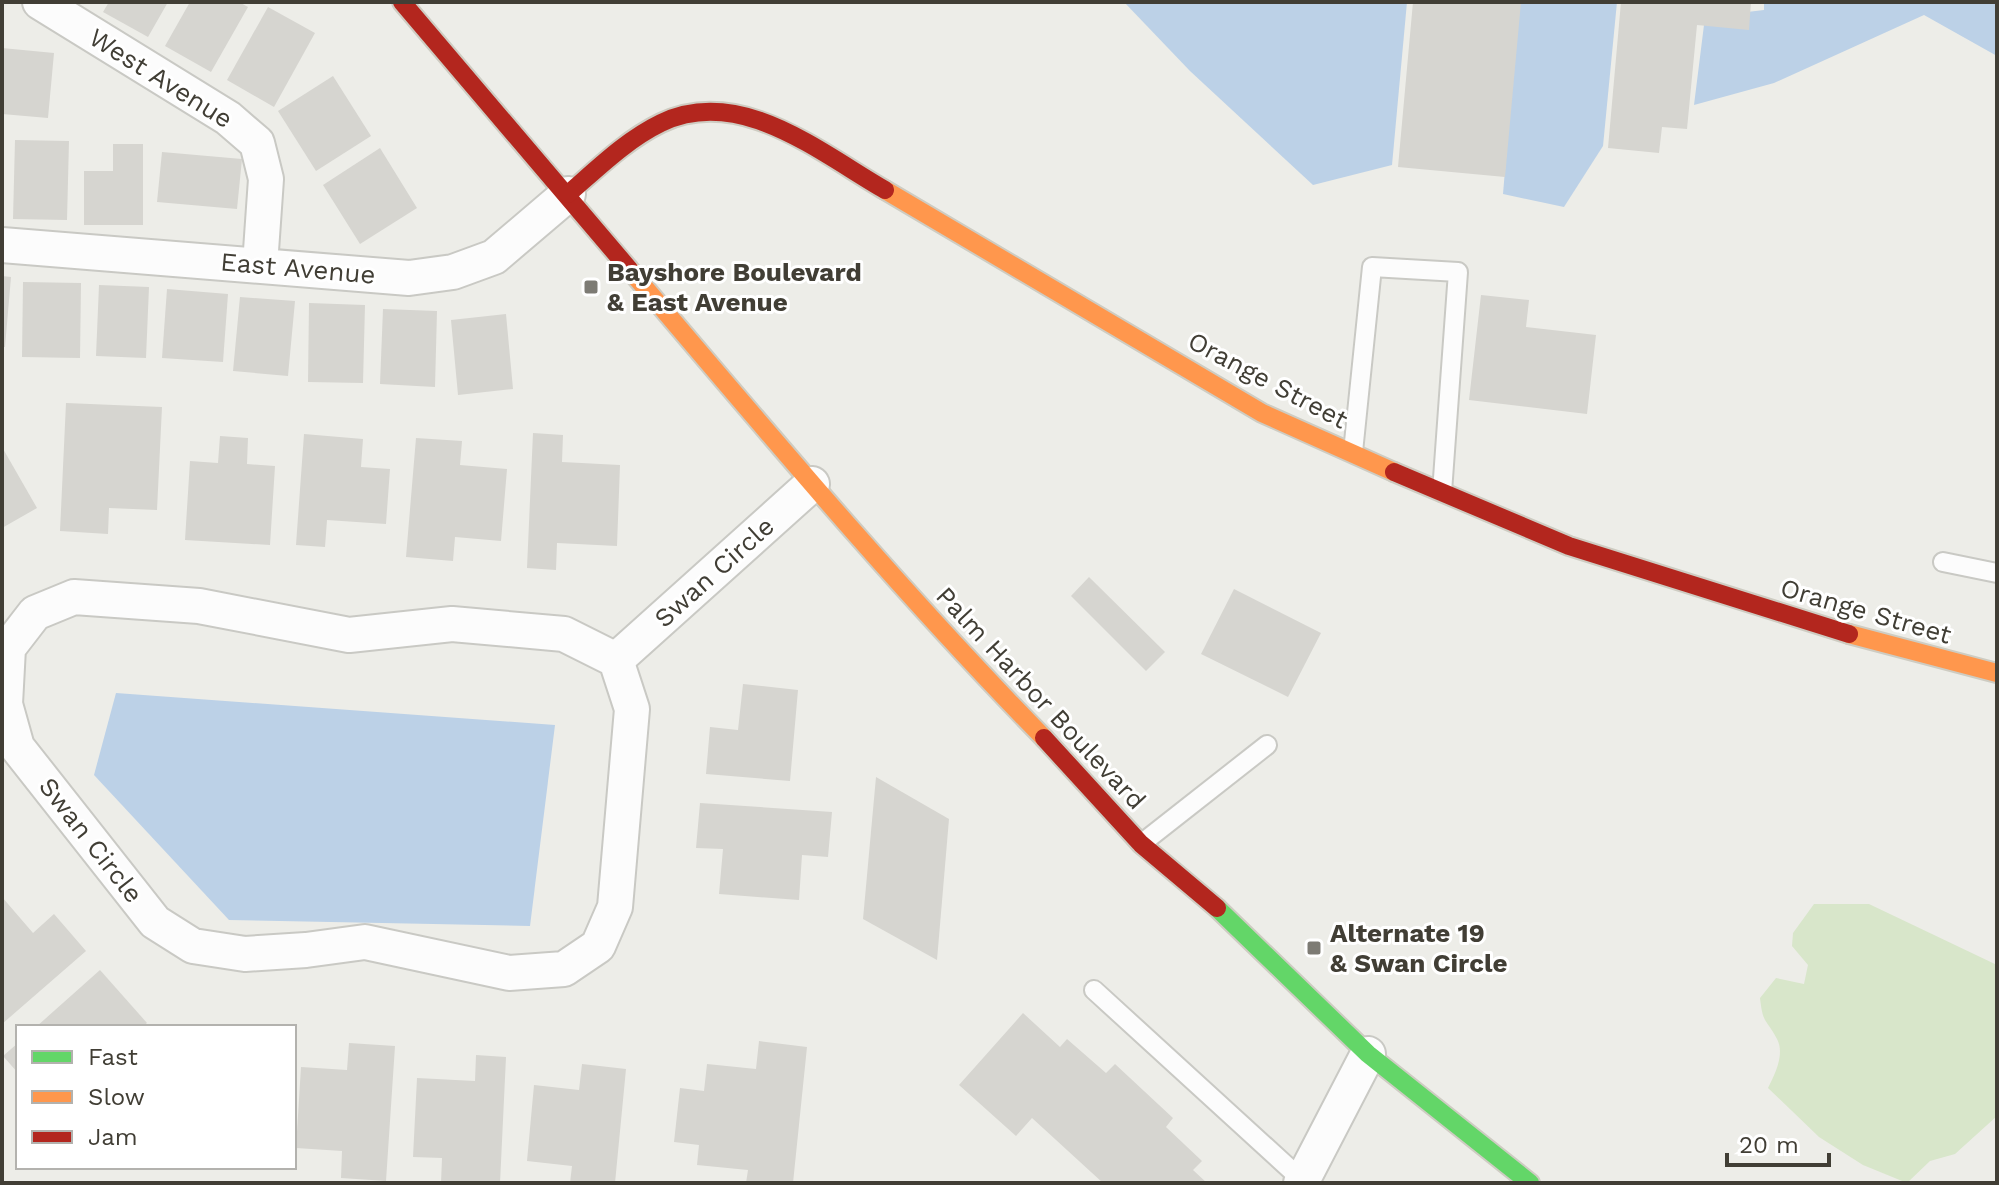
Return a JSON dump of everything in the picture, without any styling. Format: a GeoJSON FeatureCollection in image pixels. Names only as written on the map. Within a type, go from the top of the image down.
{"type":"FeatureCollection","features":[{"type":"Feature","properties":{"kind":"main road","name":"Palm Harbor Boulevard"},"geometry":{"type":"LineString","coordinates":[[402,2],[812,484],[962,654],[1073,767],[1141,844],[1206,898],[1368,1054],[1530,1183]]}},
{"type":"Feature","properties":{"kind":"main road","name":"Orange Street"},"geometry":{"type":"LineString","coordinates":[[568,194],[658,122],[700,109],[727,111],[759,120],[802,142],[1262,413],[1353,454],[1569,546],[1823,627],[1997,673]]}},
{"type":"Feature","properties":{"kind":"street","name":"West Avenue"},"geometry":{"type":"LineString","coordinates":[[40,2],[228,118],[257,143],[266,179],[260,265]]}},
{"type":"Feature","properties":{"kind":"street","name":"East Avenue"},"geometry":{"type":"LineString","coordinates":[[2,245],[409,278],[453,272],[494,257],[568,194]]}},
{"type":"Feature","properties":{"kind":"street","name":"Swan Circle"},"geometry":{"type":"LineString","coordinates":[[616,660],[812,484]]}},
{"type":"Feature","properties":{"kind":"street","name":"Swan Circle"},"geometry":{"type":"LineString","coordinates":[[74,597],[199,606],[349,635],[452,624],[564,634],[616,660],[632,709],[615,907],[598,946],[564,969],[509,973],[365,942],[245,954],[193,946],[155,922],[27,760],[17,747],[5,704],[8,648],[35,613],[74,597]]}},
{"type":"Feature","properties":{"kind":"street"},"geometry":{"type":"LineString","coordinates":[[1301,1182],[1368,1054]]}},
{"type":"Feature","properties":{"kind":"lane"},"geometry":{"type":"LineString","coordinates":[[1353,454],[1372,267],[1458,272],[1442,492]]}},
{"type":"Feature","properties":{"kind":"lane"},"geometry":{"type":"LineString","coordinates":[[1943,562],[1997,573]]}},
{"type":"Feature","properties":{"kind":"lane"},"geometry":{"type":"LineString","coordinates":[[1141,844],[1267,745]]}},
{"type":"Feature","properties":{"kind":"lane"},"geometry":{"type":"LineString","coordinates":[[1094,990],[1301,1182]]}},
{"type":"Feature","properties":{"kind":"green space"},"geometry":{"type":"Polygon","coordinates":[[[1814,904],[1869,904],[1997,965],[1997,1116],[1955,1154],[1930,1161],[1907,1183],[1863,1165],[1819,1137],[1768,1088],[1780,1051],[1764,1017],[1760,998],[1776,978],[1804,984],[1808,965],[1792,946],[1793,933],[1814,904]]]}},
{"type":"Feature","properties":{"kind":"water"},"geometry":{"type":"Polygon","coordinates":[[[1124,2],[1407,2],[1392,165],[1313,185],[1190,71],[1124,2]]]}},
{"type":"Feature","properties":{"kind":"water"},"geometry":{"type":"Polygon","coordinates":[[[1519,2],[1617,2],[1603,146],[1564,207],[1503,194],[1519,2]]]}},
{"type":"Feature","properties":{"kind":"water"},"geometry":{"type":"Polygon","coordinates":[[[1764,2],[1997,2],[1997,56],[1924,15],[1774,83],[1694,105],[1705,17],[1764,10],[1764,2]]]}},
{"type":"Feature","properties":{"kind":"water"},"geometry":{"type":"Polygon","coordinates":[[[116,693],[555,725],[530,926],[229,920],[94,775],[116,693]]]}},
{"type":"Feature","properties":{"kind":"building"},"geometry":{"type":"Polygon","coordinates":[[[109,2],[168,2],[148,37],[103,12],[109,2]]]}},
{"type":"Feature","properties":{"kind":"building"},"geometry":{"type":"Polygon","coordinates":[[[190,2],[239,2],[248,7],[211,72],[165,46],[190,2]]]}},
{"type":"Feature","properties":{"kind":"building"},"geometry":{"type":"Polygon","coordinates":[[[1413,2],[1521,2],[1505,177],[1398,167],[1413,2]]]}},
{"type":"Feature","properties":{"kind":"building"},"geometry":{"type":"Polygon","coordinates":[[[1621,2],[1751,2],[1749,30],[1697,25],[1687,129],[1662,127],[1659,153],[1608,148],[1621,2]]]}},
{"type":"Feature","properties":{"kind":"building"},"geometry":{"type":"Polygon","coordinates":[[[268,7],[315,33],[274,107],[227,80],[268,7]]]}},
{"type":"Feature","properties":{"kind":"building"},"geometry":{"type":"Polygon","coordinates":[[[2,48],[54,53],[48,118],[2,114],[2,48]]]}},
{"type":"Feature","properties":{"kind":"building"},"geometry":{"type":"Polygon","coordinates":[[[333,76],[371,136],[316,171],[278,111],[333,76]]]}},
{"type":"Feature","properties":{"kind":"building"},"geometry":{"type":"Polygon","coordinates":[[[15,140],[69,141],[67,220],[13,219],[15,140]]]}},
{"type":"Feature","properties":{"kind":"building"},"geometry":{"type":"Polygon","coordinates":[[[113,144],[143,144],[143,225],[84,225],[84,171],[113,171],[113,144]]]}},
{"type":"Feature","properties":{"kind":"building"},"geometry":{"type":"Polygon","coordinates":[[[380,148],[417,208],[360,244],[323,185],[380,148]]]}},
{"type":"Feature","properties":{"kind":"building"},"geometry":{"type":"Polygon","coordinates":[[[162,152],[242,159],[237,209],[157,202],[162,152]]]}},
{"type":"Feature","properties":{"kind":"building"},"geometry":{"type":"Polygon","coordinates":[[[2,276],[11,277],[5,347],[2,347],[2,276]]]}},
{"type":"Feature","properties":{"kind":"building"},"geometry":{"type":"Polygon","coordinates":[[[23,282],[81,283],[80,358],[22,357],[23,282]]]}},
{"type":"Feature","properties":{"kind":"building"},"geometry":{"type":"Polygon","coordinates":[[[99,285],[149,287],[146,358],[96,356],[99,285]]]}},
{"type":"Feature","properties":{"kind":"building"},"geometry":{"type":"Polygon","coordinates":[[[167,289],[228,294],[223,362],[162,358],[167,289]]]}},
{"type":"Feature","properties":{"kind":"building"},"geometry":{"type":"Polygon","coordinates":[[[1481,295],[1529,300],[1526,327],[1596,335],[1587,414],[1469,400],[1481,295]]]}},
{"type":"Feature","properties":{"kind":"building"},"geometry":{"type":"Polygon","coordinates":[[[240,297],[295,301],[288,376],[233,371],[240,297]]]}},
{"type":"Feature","properties":{"kind":"building"},"geometry":{"type":"Polygon","coordinates":[[[309,303],[365,305],[363,383],[308,382],[309,303]]]}},
{"type":"Feature","properties":{"kind":"building"},"geometry":{"type":"Polygon","coordinates":[[[383,309],[437,311],[435,387],[380,384],[383,309]]]}},
{"type":"Feature","properties":{"kind":"building"},"geometry":{"type":"Polygon","coordinates":[[[506,314],[513,389],[458,395],[451,320],[506,314]]]}},
{"type":"Feature","properties":{"kind":"building"},"geometry":{"type":"Polygon","coordinates":[[[66,403],[162,407],[157,510],[109,508],[108,534],[60,531],[66,403]]]}},
{"type":"Feature","properties":{"kind":"building"},"geometry":{"type":"Polygon","coordinates":[[[533,433],[563,435],[562,462],[620,465],[617,546],[557,543],[556,570],[527,568],[533,433]]]}},
{"type":"Feature","properties":{"kind":"building"},"geometry":{"type":"Polygon","coordinates":[[[304,434],[363,439],[361,467],[390,469],[386,524],[327,520],[325,547],[296,545],[304,434]]]}},
{"type":"Feature","properties":{"kind":"building"},"geometry":{"type":"Polygon","coordinates":[[[220,436],[248,438],[247,464],[275,466],[270,545],[185,540],[190,461],[218,463],[220,436]]]}},
{"type":"Feature","properties":{"kind":"building"},"geometry":{"type":"Polygon","coordinates":[[[416,438],[462,441],[460,465],[507,469],[501,541],[455,537],[453,561],[406,557],[416,438]]]}},
{"type":"Feature","properties":{"kind":"building"},"geometry":{"type":"Polygon","coordinates":[[[2,447],[37,508],[2,528],[2,447]]]}},
{"type":"Feature","properties":{"kind":"building"},"geometry":{"type":"Polygon","coordinates":[[[1089,577],[1165,652],[1146,671],[1071,596],[1089,577]]]}},
{"type":"Feature","properties":{"kind":"building"},"geometry":{"type":"Polygon","coordinates":[[[1234,589],[1321,633],[1288,697],[1201,654],[1234,589]]]}},
{"type":"Feature","properties":{"kind":"building"},"geometry":{"type":"Polygon","coordinates":[[[743,684],[798,690],[790,781],[706,774],[710,727],[738,730],[743,684]]]}},
{"type":"Feature","properties":{"kind":"building"},"geometry":{"type":"Polygon","coordinates":[[[876,777],[949,819],[937,960],[863,919],[876,777]]]}},
{"type":"Feature","properties":{"kind":"building"},"geometry":{"type":"Polygon","coordinates":[[[700,803],[832,812],[828,857],[802,855],[799,900],[719,894],[723,849],[696,848],[700,803]]]}},
{"type":"Feature","properties":{"kind":"building"},"geometry":{"type":"Polygon","coordinates":[[[2,897],[33,933],[54,914],[86,951],[2,1024],[2,897]]]}},
{"type":"Feature","properties":{"kind":"building"},"geometry":{"type":"Polygon","coordinates":[[[100,970],[147,1023],[144,1025],[38,1025],[100,970]]]}},
{"type":"Feature","properties":{"kind":"building"},"geometry":{"type":"Polygon","coordinates":[[[1023,1013],[1060,1047],[1067,1039],[1106,1073],[1115,1064],[1173,1118],[1166,1127],[1202,1161],[1193,1170],[1207,1183],[1103,1183],[1032,1118],[1016,1136],[959,1085],[1023,1013]]]}},
{"type":"Feature","properties":{"kind":"building"},"geometry":{"type":"Polygon","coordinates":[[[759,1041],[807,1047],[793,1183],[746,1183],[748,1170],[697,1165],[699,1145],[674,1142],[680,1088],[704,1091],[707,1064],[756,1069],[759,1041]]]}},
{"type":"Feature","properties":{"kind":"building"},"geometry":{"type":"Polygon","coordinates":[[[349,1043],[395,1046],[386,1181],[341,1178],[342,1151],[296,1148],[301,1067],[347,1070],[349,1043]]]}},
{"type":"Feature","properties":{"kind":"building"},"geometry":{"type":"Polygon","coordinates":[[[16,1045],[16,1071],[3,1056],[16,1045]]]}},
{"type":"Feature","properties":{"kind":"building"},"geometry":{"type":"Polygon","coordinates":[[[476,1055],[506,1057],[500,1183],[441,1183],[442,1158],[413,1157],[417,1078],[475,1081],[476,1055]]]}},
{"type":"Feature","properties":{"kind":"building"},"geometry":{"type":"Polygon","coordinates":[[[582,1064],[626,1069],[615,1183],[570,1183],[572,1166],[527,1161],[534,1085],[579,1090],[582,1064]]]}},
{"type":"Feature","properties":{"kind":"traffic: fast"},"geometry":{"type":"LineString","coordinates":[[1217,908],[1368,1054],[1530,1183]]}},
{"type":"Feature","properties":{"kind":"traffic: slow"},"geometry":{"type":"LineString","coordinates":[[885,190],[1262,413],[1394,472]]}},
{"type":"Feature","properties":{"kind":"traffic: slow"},"geometry":{"type":"LineString","coordinates":[[629,269],[884,566],[1044,738]]}},
{"type":"Feature","properties":{"kind":"traffic: slow"},"geometry":{"type":"LineString","coordinates":[[1849,634],[1997,673]]}},
{"type":"Feature","properties":{"kind":"traffic: jam"},"geometry":{"type":"LineString","coordinates":[[402,2],[629,269]]}},
{"type":"Feature","properties":{"kind":"traffic: jam"},"geometry":{"type":"LineString","coordinates":[[568,194],[648,130],[691,113],[720,112],[749,117],[778,128],[885,190]]}},
{"type":"Feature","properties":{"kind":"traffic: jam"},"geometry":{"type":"LineString","coordinates":[[1394,472],[1569,546],[1849,634]]}},
{"type":"Feature","properties":{"kind":"traffic: jam"},"geometry":{"type":"LineString","coordinates":[[1044,738],[1141,844],[1217,908]]}},
{"type":"Feature","properties":{"kind":"place","name":"Bayshore Boulevard & East Avenue"},"geometry":{"type":"Point","coordinates":[591,287]}},
{"type":"Feature","properties":{"kind":"place","name":"Alternate 19 & Swan Circle"},"geometry":{"type":"Point","coordinates":[1314,948]}}]}
